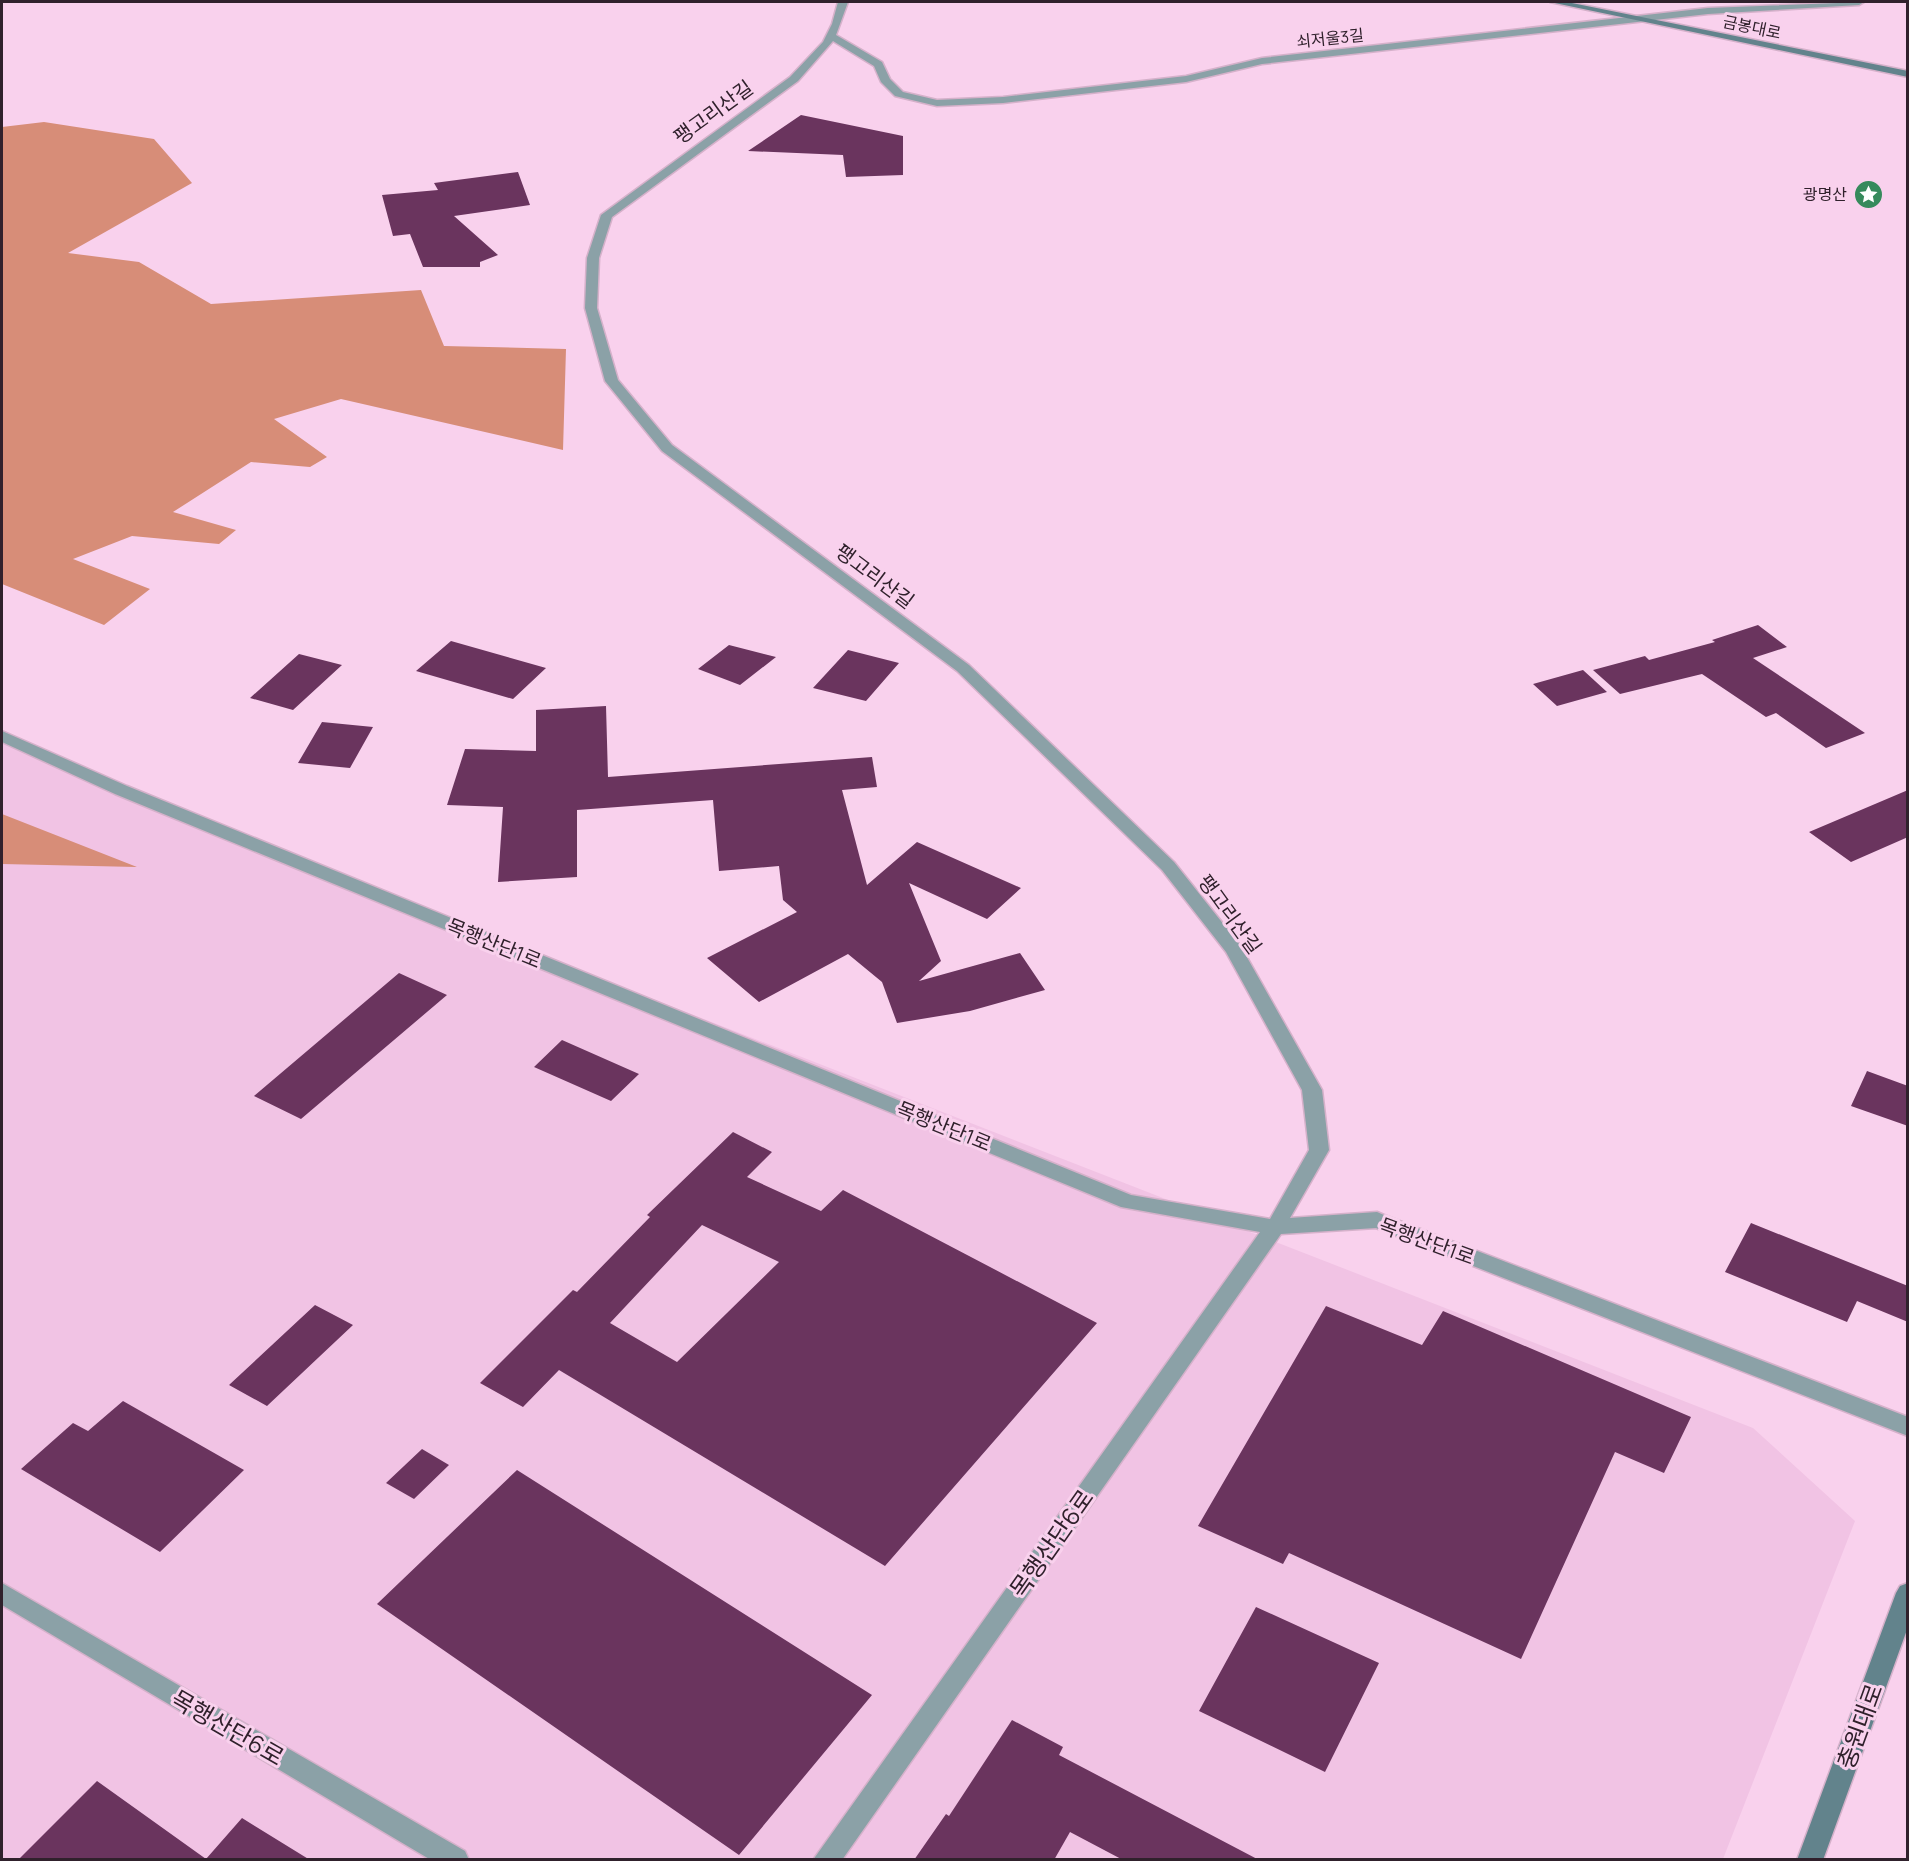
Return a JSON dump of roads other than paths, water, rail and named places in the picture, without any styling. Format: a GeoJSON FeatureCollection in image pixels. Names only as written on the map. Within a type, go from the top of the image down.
{"type":"FeatureCollection","features":[{"type":"Feature","properties":{"kind":"street","name":"팽고리산길"},"geometry":{"type":"LineString","coordinates":[[843,2],[831,36],[794,80],[607,215],[593,258],[591,308],[612,381],[667,448],[963,668],[1168,867],[1234,949],[1312,1090],[1319,1150],[1275,1227]]}},
{"type":"Feature","properties":{"kind":"street","name":"금봉대로"},"geometry":{"type":"LineString","coordinates":[[1555,2],[1908,74]]}},
{"type":"Feature","properties":{"kind":"street","name":"쇠저울3길"},"geometry":{"type":"LineString","coordinates":[[831,36],[878,64],[885,80],[899,94],[937,103],[1003,100],[1186,79],[1262,61],[1644,20],[1708,11],[1859,2]]}},
{"type":"Feature","properties":{"kind":"street","name":"목행산단1로"},"geometry":{"type":"LineString","coordinates":[[2,736],[121,790],[1128,1202],[1275,1227],[1377,1220],[1908,1427]]}},
{"type":"Feature","properties":{"kind":"street","name":"목행산단6로"},"geometry":{"type":"LineString","coordinates":[[826,1860],[1275,1227]]}},
{"type":"Feature","properties":{"kind":"street","name":"목행산단6로"},"geometry":{"type":"LineString","coordinates":[[2,1593],[456,1860]]}},
{"type":"Feature","properties":{"kind":"street","name":"충원대로"},"geometry":{"type":"LineString","coordinates":[[1810,1860],[1908,1593]]}},
{"type":"Feature","properties":{"kind":"place","name":"광명산"},"geometry":{"type":"Point","coordinates":[1868,194]}}]}
